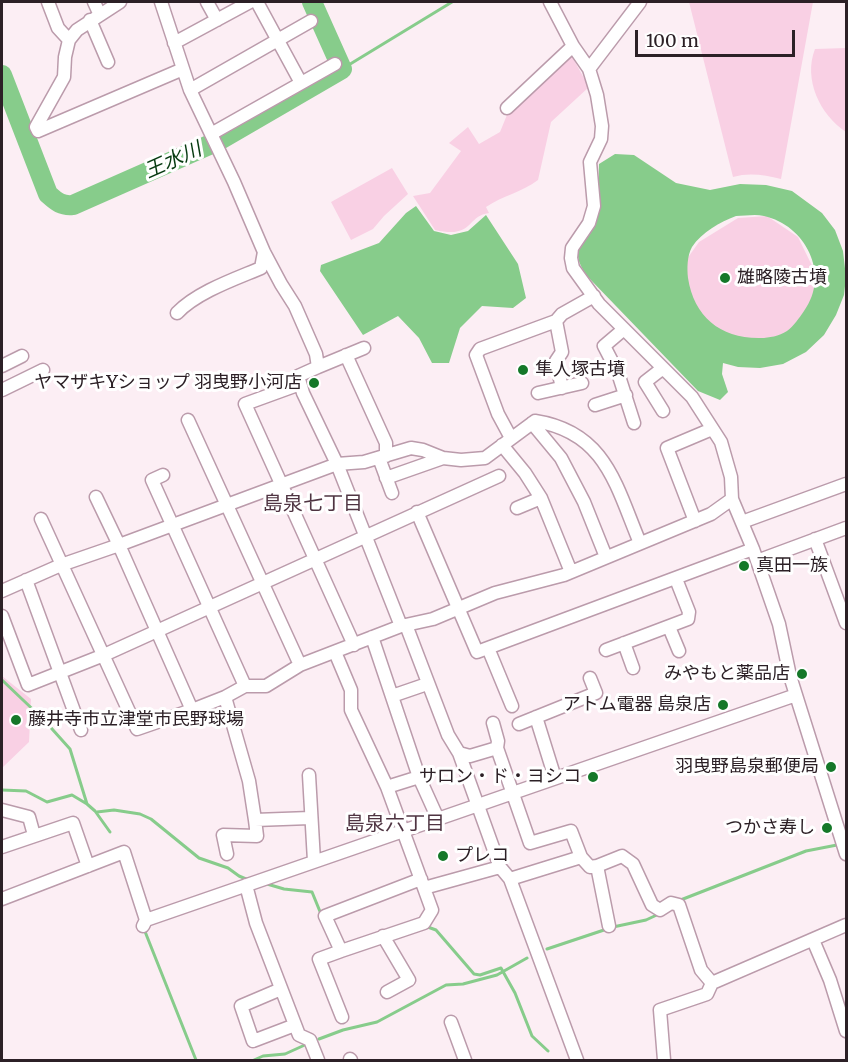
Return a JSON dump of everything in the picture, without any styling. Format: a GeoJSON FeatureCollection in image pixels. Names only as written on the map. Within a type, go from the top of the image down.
{"type":"FeatureCollection","features":[{"type":"Feature","properties":{"kind":"street"},"geometry":{"type":"LineString","coordinates":[[48,2],[58,28],[69,40]]}},
{"type":"Feature","properties":{"kind":"street"},"geometry":{"type":"LineString","coordinates":[[120,2],[94,12],[69,40],[64,77],[36,127],[38,131],[183,69]]}},
{"type":"Feature","properties":{"kind":"street"},"geometry":{"type":"LineString","coordinates":[[161,2],[190,90],[264,252],[295,306],[316,354],[318,367]]}},
{"type":"Feature","properties":{"kind":"street"},"geometry":{"type":"LineString","coordinates":[[207,2],[217,20]]}},
{"type":"Feature","properties":{"kind":"street"},"geometry":{"type":"LineString","coordinates":[[174,43],[250,2]]}},
{"type":"Feature","properties":{"kind":"street"},"geometry":{"type":"LineString","coordinates":[[257,2],[301,83]]}},
{"type":"Feature","properties":{"kind":"street"},"geometry":{"type":"LineString","coordinates":[[550,2],[573,46],[589,69],[597,95],[602,126],[601,139],[590,162],[594,206],[589,223],[572,248],[573,268],[594,296],[624,329],[692,397],[721,442],[731,477],[732,499],[755,555],[779,624],[796,695],[843,833],[846,854]]}},
{"type":"Feature","properties":{"kind":"street"},"geometry":{"type":"LineString","coordinates":[[589,69],[640,2]]}},
{"type":"Feature","properties":{"kind":"street"},"geometry":{"type":"LineString","coordinates":[[94,12],[108,62]]}},
{"type":"Feature","properties":{"kind":"street"},"geometry":{"type":"LineString","coordinates":[[190,90],[311,21]]}},
{"type":"Feature","properties":{"kind":"street"},"geometry":{"type":"LineString","coordinates":[[507,108],[573,46]]}},
{"type":"Feature","properties":{"kind":"street"},"geometry":{"type":"LineString","coordinates":[[211,134],[334,64]]}},
{"type":"Feature","properties":{"kind":"street"},"geometry":{"type":"LineString","coordinates":[[177,313],[184,306],[228,282],[261,268],[264,252]]}},
{"type":"Feature","properties":{"kind":"street"},"geometry":{"type":"LineString","coordinates":[[571,572],[541,498],[507,442],[476,355],[480,349],[556,321],[562,314],[594,296]]}},
{"type":"Feature","properties":{"kind":"street"},"geometry":{"type":"LineString","coordinates":[[556,321],[562,352],[556,362],[562,388]]}},
{"type":"Feature","properties":{"kind":"street"},"geometry":{"type":"LineString","coordinates":[[624,329],[604,346],[618,373],[634,423]]}},
{"type":"Feature","properties":{"kind":"street"},"geometry":{"type":"LineString","coordinates":[[364,348],[298,376],[300,384],[337,464],[448,735],[459,753],[500,867],[510,879],[577,1060]]}},
{"type":"Feature","properties":{"kind":"street"},"geometry":{"type":"LineString","coordinates":[[346,355],[386,443],[383,457],[386,478],[392,493]]}},
{"type":"Feature","properties":{"kind":"street"},"geometry":{"type":"LineString","coordinates":[[2,366],[22,356]]}},
{"type":"Feature","properties":{"kind":"street"},"geometry":{"type":"LineString","coordinates":[[663,368],[645,382],[663,411]]}},
{"type":"Feature","properties":{"kind":"street"},"geometry":{"type":"LineString","coordinates":[[2,390],[43,370]]}},
{"type":"Feature","properties":{"kind":"street"},"geometry":{"type":"LineString","coordinates":[[538,393],[582,383]]}},
{"type":"Feature","properties":{"kind":"street"},"geometry":{"type":"LineString","coordinates":[[300,384],[246,404],[354,645]]}},
{"type":"Feature","properties":{"kind":"street"},"geometry":{"type":"LineString","coordinates":[[595,405],[626,395]]}},
{"type":"Feature","properties":{"kind":"street"},"geometry":{"type":"LineString","coordinates":[[188,420],[300,665]]}},
{"type":"Feature","properties":{"kind":"street"},"geometry":{"type":"LineString","coordinates":[[2,591],[61,565],[174,526],[337,464],[364,462],[411,448],[443,458],[461,460],[485,458],[534,421],[549,423],[574,432],[602,459],[615,482],[640,543]]}},
{"type":"Feature","properties":{"kind":"street"},"geometry":{"type":"LineString","coordinates":[[532,423],[565,466],[584,502],[606,558]]}},
{"type":"Feature","properties":{"kind":"street"},"geometry":{"type":"LineString","coordinates":[[695,521],[667,448],[712,429]]}},
{"type":"Feature","properties":{"kind":"street"},"geometry":{"type":"LineString","coordinates":[[386,478],[443,458]]}},
{"type":"Feature","properties":{"kind":"street"},"geometry":{"type":"LineString","coordinates":[[163,475],[152,480],[245,686]]}},
{"type":"Feature","properties":{"kind":"street"},"geometry":{"type":"LineString","coordinates":[[2,616],[28,685],[104,655],[499,476]]}},
{"type":"Feature","properties":{"kind":"street"},"geometry":{"type":"LineString","coordinates":[[742,522],[846,484]]}},
{"type":"Feature","properties":{"kind":"street"},"geometry":{"type":"LineString","coordinates":[[96,497],[192,710]]}},
{"type":"Feature","properties":{"kind":"street"},"geometry":{"type":"LineString","coordinates":[[517,508],[541,498]]}},
{"type":"Feature","properties":{"kind":"street"},"geometry":{"type":"LineString","coordinates":[[41,519],[137,729],[225,697],[245,686],[266,686],[300,665],[404,625],[433,619],[495,593],[571,572],[711,514],[732,499]]}},
{"type":"Feature","properties":{"kind":"street"},"geometry":{"type":"LineString","coordinates":[[417,512],[477,652],[676,579],[846,528]]}},
{"type":"Feature","properties":{"kind":"street"},"geometry":{"type":"LineString","coordinates":[[815,539],[846,623]]}},
{"type":"Feature","properties":{"kind":"street"},"geometry":{"type":"LineString","coordinates":[[606,650],[688,619],[689,612],[676,579]]}},
{"type":"Feature","properties":{"kind":"street"},"geometry":{"type":"LineString","coordinates":[[26,580],[81,730]]}},
{"type":"Feature","properties":{"kind":"street"},"geometry":{"type":"LineString","coordinates":[[669,627],[679,651]]}},
{"type":"Feature","properties":{"kind":"street"},"geometry":{"type":"LineString","coordinates":[[372,638],[419,777],[438,819]]}},
{"type":"Feature","properties":{"kind":"street"},"geometry":{"type":"LineString","coordinates":[[624,643],[633,668]]}},
{"type":"Feature","properties":{"kind":"street"},"geometry":{"type":"LineString","coordinates":[[488,648],[512,706]]}},
{"type":"Feature","properties":{"kind":"street"},"geometry":{"type":"LineString","coordinates":[[335,652],[351,690],[351,710],[387,787],[432,910],[424,922],[319,959],[342,1017]]}},
{"type":"Feature","properties":{"kind":"street"},"geometry":{"type":"LineString","coordinates":[[519,724],[597,693],[590,678]]}},
{"type":"Feature","properties":{"kind":"street"},"geometry":{"type":"LineString","coordinates":[[392,696],[428,684]]}},
{"type":"Feature","properties":{"kind":"street"},"geometry":{"type":"LineString","coordinates":[[2,898],[124,852],[144,924],[246,885],[476,804],[796,695]]}},
{"type":"Feature","properties":{"kind":"street"},"geometry":{"type":"LineString","coordinates":[[225,697],[249,781],[257,836],[224,835],[227,854]]}},
{"type":"Feature","properties":{"kind":"street"},"geometry":{"type":"LineString","coordinates":[[536,717],[555,778]]}},
{"type":"Feature","properties":{"kind":"street"},"geometry":{"type":"LineString","coordinates":[[493,723],[498,741],[497,748],[530,843],[571,831],[581,857],[590,867],[622,856],[633,864],[652,905],[660,910],[671,903],[679,905],[701,970],[712,983]]}},
{"type":"Feature","properties":{"kind":"street"},"geometry":{"type":"LineString","coordinates":[[459,753],[470,756],[497,748]]}},
{"type":"Feature","properties":{"kind":"street"},"geometry":{"type":"LineString","coordinates":[[309,775],[314,861]]}},
{"type":"Feature","properties":{"kind":"street"},"geometry":{"type":"LineString","coordinates":[[387,787],[419,777]]}},
{"type":"Feature","properties":{"kind":"street"},"geometry":{"type":"LineString","coordinates":[[2,810],[29,817],[34,835]]}},
{"type":"Feature","properties":{"kind":"street"},"geometry":{"type":"LineString","coordinates":[[255,820],[310,818]]}},
{"type":"Feature","properties":{"kind":"street"},"geometry":{"type":"LineString","coordinates":[[2,847],[72,823],[88,866]]}},
{"type":"Feature","properties":{"kind":"street"},"geometry":{"type":"LineString","coordinates":[[510,879],[581,857]]}},
{"type":"Feature","properties":{"kind":"street"},"geometry":{"type":"LineString","coordinates":[[597,866],[609,926]]}},
{"type":"Feature","properties":{"kind":"street"},"geometry":{"type":"LineString","coordinates":[[341,951],[325,916],[423,883],[500,867]]}},
{"type":"Feature","properties":{"kind":"street"},"geometry":{"type":"LineString","coordinates":[[246,885],[256,923],[299,1035],[310,1040],[318,1060]]}},
{"type":"Feature","properties":{"kind":"street"},"geometry":{"type":"LineString","coordinates":[[664,1060],[660,1010],[707,994],[712,983],[846,925]]}},
{"type":"Feature","properties":{"kind":"street"},"geometry":{"type":"LineString","coordinates":[[384,936],[409,980],[387,992]]}},
{"type":"Feature","properties":{"kind":"street"},"geometry":{"type":"LineString","coordinates":[[813,940],[830,980],[846,1031]]}},
{"type":"Feature","properties":{"kind":"street"},"geometry":{"type":"LineString","coordinates":[[281,988],[241,1006],[252,1041],[295,1025]]}},
{"type":"Feature","properties":{"kind":"street"},"geometry":{"type":"LineString","coordinates":[[451,1022],[465,1060]]}},
{"type":"Feature","properties":{"kind":"shaded area"},"geometry":{"type":"Polygon","coordinates":[[[689,2],[813,2],[781,179],[757,175],[733,177],[689,2]]]}},
{"type":"Feature","properties":{"kind":"shaded area"},"geometry":{"type":"Polygon","coordinates":[[[846,48],[846,132],[828,116],[822,106],[816,95],[811,72],[815,49],[846,48]]]}},
{"type":"Feature","properties":{"kind":"shaded area"},"geometry":{"type":"Polygon","coordinates":[[[570,53],[589,87],[551,122],[538,180],[486,207],[489,213],[476,218],[457,232],[435,230],[413,196],[430,193],[461,151],[449,143],[468,127],[479,144],[500,132],[509,110],[570,53]]]}},
{"type":"Feature","properties":{"kind":"shaded area"},"geometry":{"type":"Polygon","coordinates":[[[615,154],[634,155],[676,183],[710,190],[740,184],[766,185],[792,191],[822,213],[835,230],[843,251],[846,277],[844,295],[824,335],[806,352],[783,364],[760,368],[738,367],[723,363],[722,374],[728,392],[720,400],[698,391],[587,276],[581,265],[578,256],[579,249],[597,217],[599,164],[615,154]],[[736,216],[712,228],[692,247],[688,266],[691,292],[703,314],[722,330],[747,337],[764,338],[777,335],[787,331],[794,324],[812,297],[815,282],[810,253],[802,240],[779,221],[764,216],[736,216]]]}},
{"type":"Feature","properties":{"kind":"shaded area"},"geometry":{"type":"Polygon","coordinates":[[[392,168],[408,194],[373,229],[351,240],[331,202],[392,168]]]}},
{"type":"Feature","properties":{"kind":"shaded area"},"geometry":{"type":"Polygon","coordinates":[[[416,206],[434,231],[451,235],[468,231],[486,215],[518,264],[526,298],[513,308],[482,306],[460,328],[449,363],[432,363],[419,338],[398,316],[363,335],[320,271],[321,265],[379,243],[406,213],[416,206]]]}},
{"type":"Feature","properties":{"kind":"shaded area"},"geometry":{"type":"Polygon","coordinates":[[[767,216],[798,237],[819,280],[804,321],[778,341],[717,336],[690,310],[684,263],[699,242],[738,218],[767,216]]]}},
{"type":"Feature","properties":{"kind":"shaded area","name":"藤井寺市立津堂市民野球場"},"geometry":{"type":"Polygon","coordinates":[[[2,676],[31,699],[29,742],[2,768],[2,676]]]}},
{"type":"Feature","properties":{"kind":"waterway","name":"王水川"},"geometry":{"type":"LineString","coordinates":[[2,75],[48,194],[59,203],[73,205],[218,141],[342,69],[312,2]]}},
{"type":"Feature","properties":{"kind":"waterway"},"geometry":{"type":"LineString","coordinates":[[342,69],[452,2]]}},
{"type":"Feature","properties":{"kind":"waterway"},"geometry":{"type":"LineString","coordinates":[[2,680],[44,720],[70,749],[87,804],[110,832]]}},
{"type":"Feature","properties":{"kind":"waterway"},"geometry":{"type":"LineString","coordinates":[[2,790],[26,791],[47,802],[72,795],[87,804]]}},
{"type":"Feature","properties":{"kind":"waterway"},"geometry":{"type":"LineString","coordinates":[[97,812],[114,810],[140,814],[151,819],[199,858],[228,868],[246,879]]}},
{"type":"Feature","properties":{"kind":"waterway"},"geometry":{"type":"LineString","coordinates":[[678,901],[806,851],[837,845]]}},
{"type":"Feature","properties":{"kind":"waterway"},"geometry":{"type":"LineString","coordinates":[[267,884],[284,889],[312,892],[321,914]]}},
{"type":"Feature","properties":{"kind":"waterway"},"geometry":{"type":"LineString","coordinates":[[613,927],[646,920],[661,913]]}},
{"type":"Feature","properties":{"kind":"waterway"},"geometry":{"type":"LineString","coordinates":[[425,926],[436,930],[474,974],[480,975],[501,968],[515,993],[532,1036],[548,1051]]}},
{"type":"Feature","properties":{"kind":"waterway"},"geometry":{"type":"LineString","coordinates":[[144,929],[196,1060]]}},
{"type":"Feature","properties":{"kind":"waterway"},"geometry":{"type":"LineString","coordinates":[[547,949],[607,929]]}},
{"type":"Feature","properties":{"kind":"waterway"},"geometry":{"type":"LineString","coordinates":[[319,1039],[343,1030],[377,1022],[446,985],[463,984],[497,975],[527,958]]}},
{"type":"Feature","properties":{"kind":"waterway"},"geometry":{"type":"LineString","coordinates":[[254,1060],[263,1056],[285,1054],[307,1044]]}},
{"type":"Feature","properties":{"kind":"place","name":"雄略陵古墳"},"geometry":{"type":"Point","coordinates":[725,278]}},
{"type":"Feature","properties":{"kind":"place","name":"隼人塚古墳"},"geometry":{"type":"Point","coordinates":[523,370]}},
{"type":"Feature","properties":{"kind":"place","name":"ヤマザキYショップ 羽曳野小河店"},"geometry":{"type":"Point","coordinates":[314,383]}},
{"type":"Feature","properties":{"kind":"place","name":"真田一族"},"geometry":{"type":"Point","coordinates":[744,566]}},
{"type":"Feature","properties":{"kind":"place","name":"みやもと薬品店"},"geometry":{"type":"Point","coordinates":[802,674]}},
{"type":"Feature","properties":{"kind":"place","name":"アトム電器 島泉店"},"geometry":{"type":"Point","coordinates":[723,705]}},
{"type":"Feature","properties":{"kind":"place","name":"藤井寺市立津堂市民野球場"},"geometry":{"type":"Point","coordinates":[16,720]}},
{"type":"Feature","properties":{"kind":"place","name":"羽曳野島泉郵便局"},"geometry":{"type":"Point","coordinates":[831,767]}},
{"type":"Feature","properties":{"kind":"place","name":"サロン・ド・ヨシコ"},"geometry":{"type":"Point","coordinates":[593,777]}},
{"type":"Feature","properties":{"kind":"place","name":"つかさ寿し"},"geometry":{"type":"Point","coordinates":[827,828]}},
{"type":"Feature","properties":{"kind":"place","name":"プレコ"},"geometry":{"type":"Point","coordinates":[443,856]}},
{"type":"Feature","properties":{"kind":"district","name":"島泉七丁目"},"geometry":{"type":"Point","coordinates":[313,504]}},
{"type":"Feature","properties":{"kind":"district","name":"島泉六丁目"},"geometry":{"type":"Point","coordinates":[395,824]}}]}
